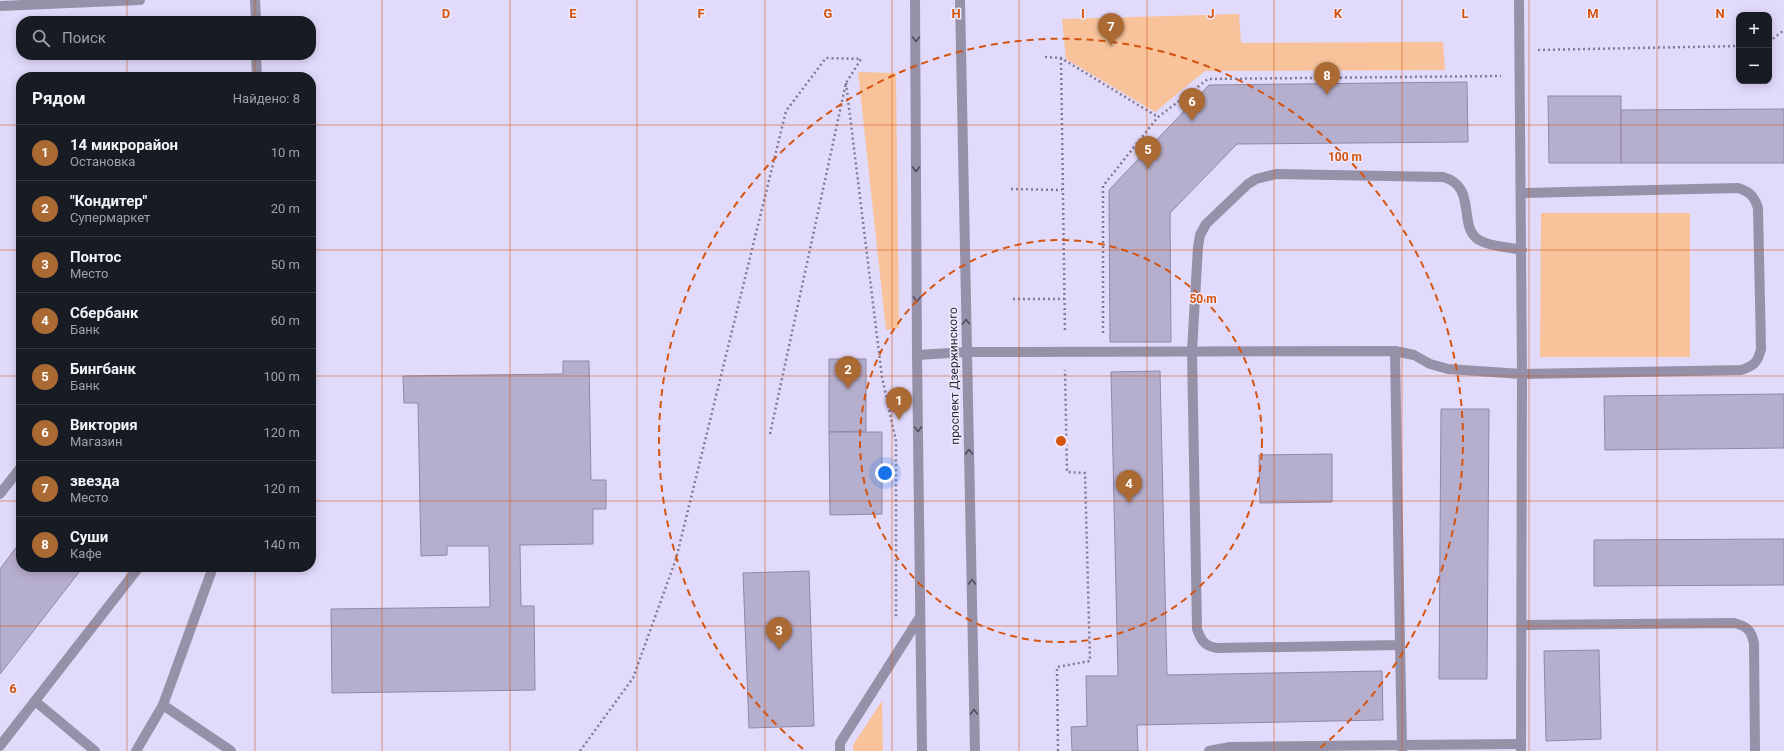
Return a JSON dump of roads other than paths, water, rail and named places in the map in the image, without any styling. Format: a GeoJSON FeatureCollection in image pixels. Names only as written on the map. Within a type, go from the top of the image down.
{"type":"FeatureCollection","features":[{"type":"Feature","properties":{"kind":"street"},"geometry":{"type":"LineString","coordinates":[[1,4],[140,0]]}},
{"type":"Feature","properties":{"kind":"street"},"geometry":{"type":"LineString","coordinates":[[255,0],[256,16]]}},
{"type":"Feature","properties":{"kind":"street"},"geometry":{"type":"LineString","coordinates":[[915,0],[917,355],[922,751]]}},
{"type":"Feature","properties":{"kind":"street","name":"проспект Дзержинского"},"geometry":{"type":"LineString","coordinates":[[960,0],[975,751]]}},
{"type":"Feature","properties":{"kind":"street"},"geometry":{"type":"LineString","coordinates":[[1209,751],[1230,749],[1521,747],[1522,250],[1519,0]]}},
{"type":"Feature","properties":{"kind":"street"},"geometry":{"type":"LineString","coordinates":[[256,60],[257,72]]}},
{"type":"Feature","properties":{"kind":"street"},"geometry":{"type":"LineString","coordinates":[[1400,645],[1217,648],[1207,646],[1200,638],[1197,629],[1192,351],[1200,235],[1206,224],[1248,184],[1266,176],[1276,174],[1443,177],[1452,180],[1459,185],[1463,193],[1473,234],[1478,240],[1522,250]]}},
{"type":"Feature","properties":{"kind":"street"},"geometry":{"type":"LineString","coordinates":[[917,355],[967,352],[1395,351],[1414,355],[1430,364],[1448,369],[1522,374],[1741,370],[1751,367],[1758,360],[1761,349],[1758,208],[1755,198],[1748,191],[1738,188],[1521,193]]}},
{"type":"Feature","properties":{"kind":"street"},"geometry":{"type":"LineString","coordinates":[[1395,351],[1402,748]]}},
{"type":"Feature","properties":{"kind":"street"},"geometry":{"type":"LineString","coordinates":[[0,494],[16,473]]}},
{"type":"Feature","properties":{"kind":"street"},"geometry":{"type":"LineString","coordinates":[[0,746],[135,572]]}},
{"type":"Feature","properties":{"kind":"street"},"geometry":{"type":"LineString","coordinates":[[136,751],[164,705],[211,572]]}},
{"type":"Feature","properties":{"kind":"street"},"geometry":{"type":"LineString","coordinates":[[840,751],[840,743],[920,617]]}},
{"type":"Feature","properties":{"kind":"street"},"geometry":{"type":"LineString","coordinates":[[1521,625],[1734,623],[1744,626],[1752,633],[1754,643],[1755,751]]}},
{"type":"Feature","properties":{"kind":"street"},"geometry":{"type":"LineString","coordinates":[[35,702],[95,751]]}},
{"type":"Feature","properties":{"kind":"street"},"geometry":{"type":"LineString","coordinates":[[164,705],[230,751]]}},
{"type":"Feature","properties":{"kind":"place","name":"звезда"},"geometry":{"type":"Point","coordinates":[1111,46]}},
{"type":"Feature","properties":{"kind":"place","name":"Суши"},"geometry":{"type":"Point","coordinates":[1327,95]}},
{"type":"Feature","properties":{"kind":"place","name":"Виктория"},"geometry":{"type":"Point","coordinates":[1192,121]}},
{"type":"Feature","properties":{"kind":"place","name":"Бингбанк"},"geometry":{"type":"Point","coordinates":[1148,169]}},
{"type":"Feature","properties":{"kind":"place","name":"\"Кондитер\""},"geometry":{"type":"Point","coordinates":[848,389]}},
{"type":"Feature","properties":{"kind":"place","name":"14 микрорайон"},"geometry":{"type":"Point","coordinates":[899,420]}},
{"type":"Feature","properties":{"kind":"place","name":"Сбербанк"},"geometry":{"type":"Point","coordinates":[1129,503]}},
{"type":"Feature","properties":{"kind":"place","name":"Понтос"},"geometry":{"type":"Point","coordinates":[779,650]}}]}
